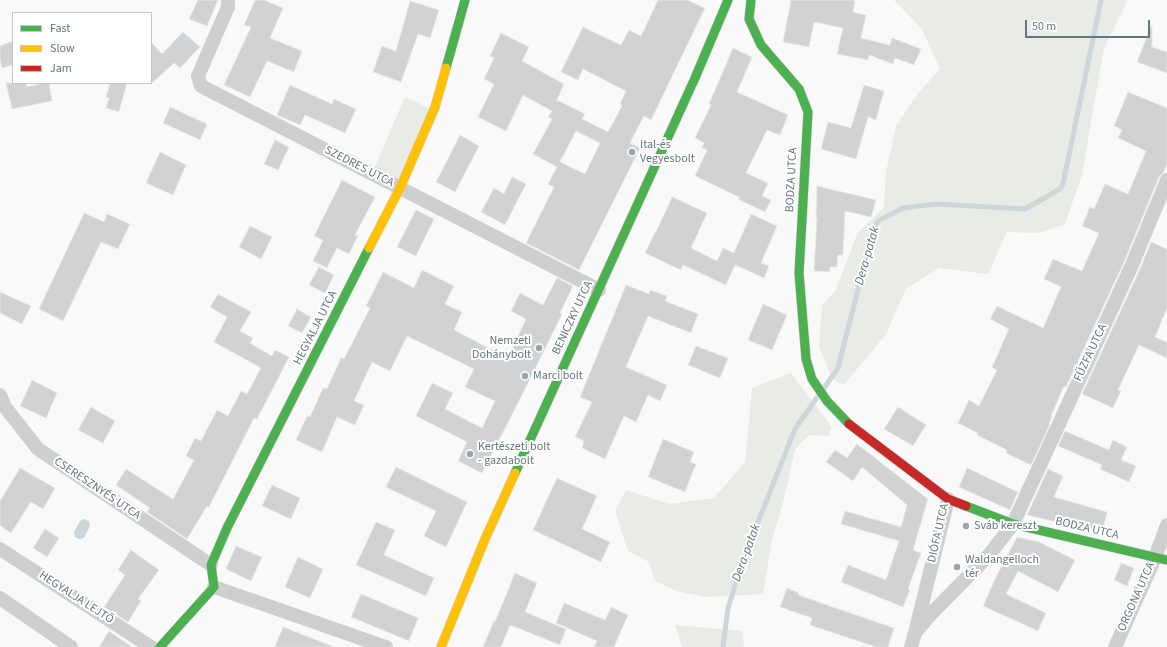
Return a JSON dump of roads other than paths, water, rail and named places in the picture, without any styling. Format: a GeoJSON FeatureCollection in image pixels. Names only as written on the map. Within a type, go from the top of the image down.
{"type":"FeatureCollection","features":[{"type":"Feature","properties":{"kind":"street","name":"SZEDRES UTCA"},"geometry":{"type":"LineString","coordinates":[[228,0],[228,7],[198,76],[201,86],[599,290]]}},
{"type":"Feature","properties":{"kind":"street","name":"HEGYALJA UTCA"},"geometry":{"type":"LineString","coordinates":[[211,565],[227,528],[400,188],[435,107],[465,0]]}},
{"type":"Feature","properties":{"kind":"street","name":"BENICZKY UTCA"},"geometry":{"type":"LineString","coordinates":[[441,647],[485,539],[698,72],[728,0]]}},
{"type":"Feature","properties":{"kind":"street","name":"BODZA UTCA"},"geometry":{"type":"LineString","coordinates":[[751,0],[749,19],[762,44],[799,89],[808,112],[799,273],[806,360],[812,379],[827,401]]}},
{"type":"Feature","properties":{"kind":"street","name":"FŰZFA UTCA"},"geometry":{"type":"LineString","coordinates":[[1013,524],[1132,265],[1167,180]]}},
{"type":"Feature","properties":{"kind":"street","name":"CSERESZNYÉS UTCA"},"geometry":{"type":"LineString","coordinates":[[0,395],[5,407],[38,450],[211,565]]}},
{"type":"Feature","properties":{"kind":"street","name":"DIÓFA UTCA"},"geometry":{"type":"LineString","coordinates":[[827,401],[847,422],[948,498],[911,647]]}},
{"type":"Feature","properties":{"kind":"street"},"geometry":{"type":"LineString","coordinates":[[915,633],[930,615],[989,555],[1013,524],[948,498]]}},
{"type":"Feature","properties":{"kind":"street","name":"BODZA UTCA"},"geometry":{"type":"LineString","coordinates":[[1013,524],[1161,559]]}},
{"type":"Feature","properties":{"kind":"street","name":"ORGONA UTCA"},"geometry":{"type":"LineString","coordinates":[[1115,647],[1161,559],[1167,525]]}},
{"type":"Feature","properties":{"kind":"street","name":"HEGYALJA LEJTŐ"},"geometry":{"type":"LineString","coordinates":[[0,549],[151,647]]}},
{"type":"Feature","properties":{"kind":"street"},"geometry":{"type":"LineString","coordinates":[[160,647],[214,588],[211,565]]}},
{"type":"Feature","properties":{"kind":"street"},"geometry":{"type":"LineString","coordinates":[[214,588],[386,647]]}},
{"type":"Feature","properties":{"kind":"street"},"geometry":{"type":"LineString","coordinates":[[0,598],[71,647]]}},
{"type":"Feature","properties":{"kind":"waterway","name":"Dera-patak"},"geometry":{"type":"LineString","coordinates":[[824,388],[838,368],[874,227],[878,221],[903,208],[935,204],[1025,209],[1060,189],[1063,184],[1101,0]]}},
{"type":"Feature","properties":{"kind":"waterway","name":"Dera-patak"},"geometry":{"type":"LineString","coordinates":[[723,647],[728,608],[743,560],[795,429],[818,396]]}},
{"type":"Feature","properties":{"kind":"place","name":"Ital-és Vegyesbolt"},"geometry":{"type":"Point","coordinates":[632,152]}},
{"type":"Feature","properties":{"kind":"place","name":"Nemzeti Dohánybolt"},"geometry":{"type":"Point","coordinates":[539,348]}},
{"type":"Feature","properties":{"kind":"place","name":"Marci bolt"},"geometry":{"type":"Point","coordinates":[525,376]}},
{"type":"Feature","properties":{"kind":"place","name":"Kertészeti bolt - gazdabolt"},"geometry":{"type":"Point","coordinates":[470,454]}},
{"type":"Feature","properties":{"kind":"place","name":"Sváb kereszt"},"geometry":{"type":"Point","coordinates":[966,526]}},
{"type":"Feature","properties":{"kind":"place","name":"Waldangelloch tér"},"geometry":{"type":"Point","coordinates":[957,567]}}]}
